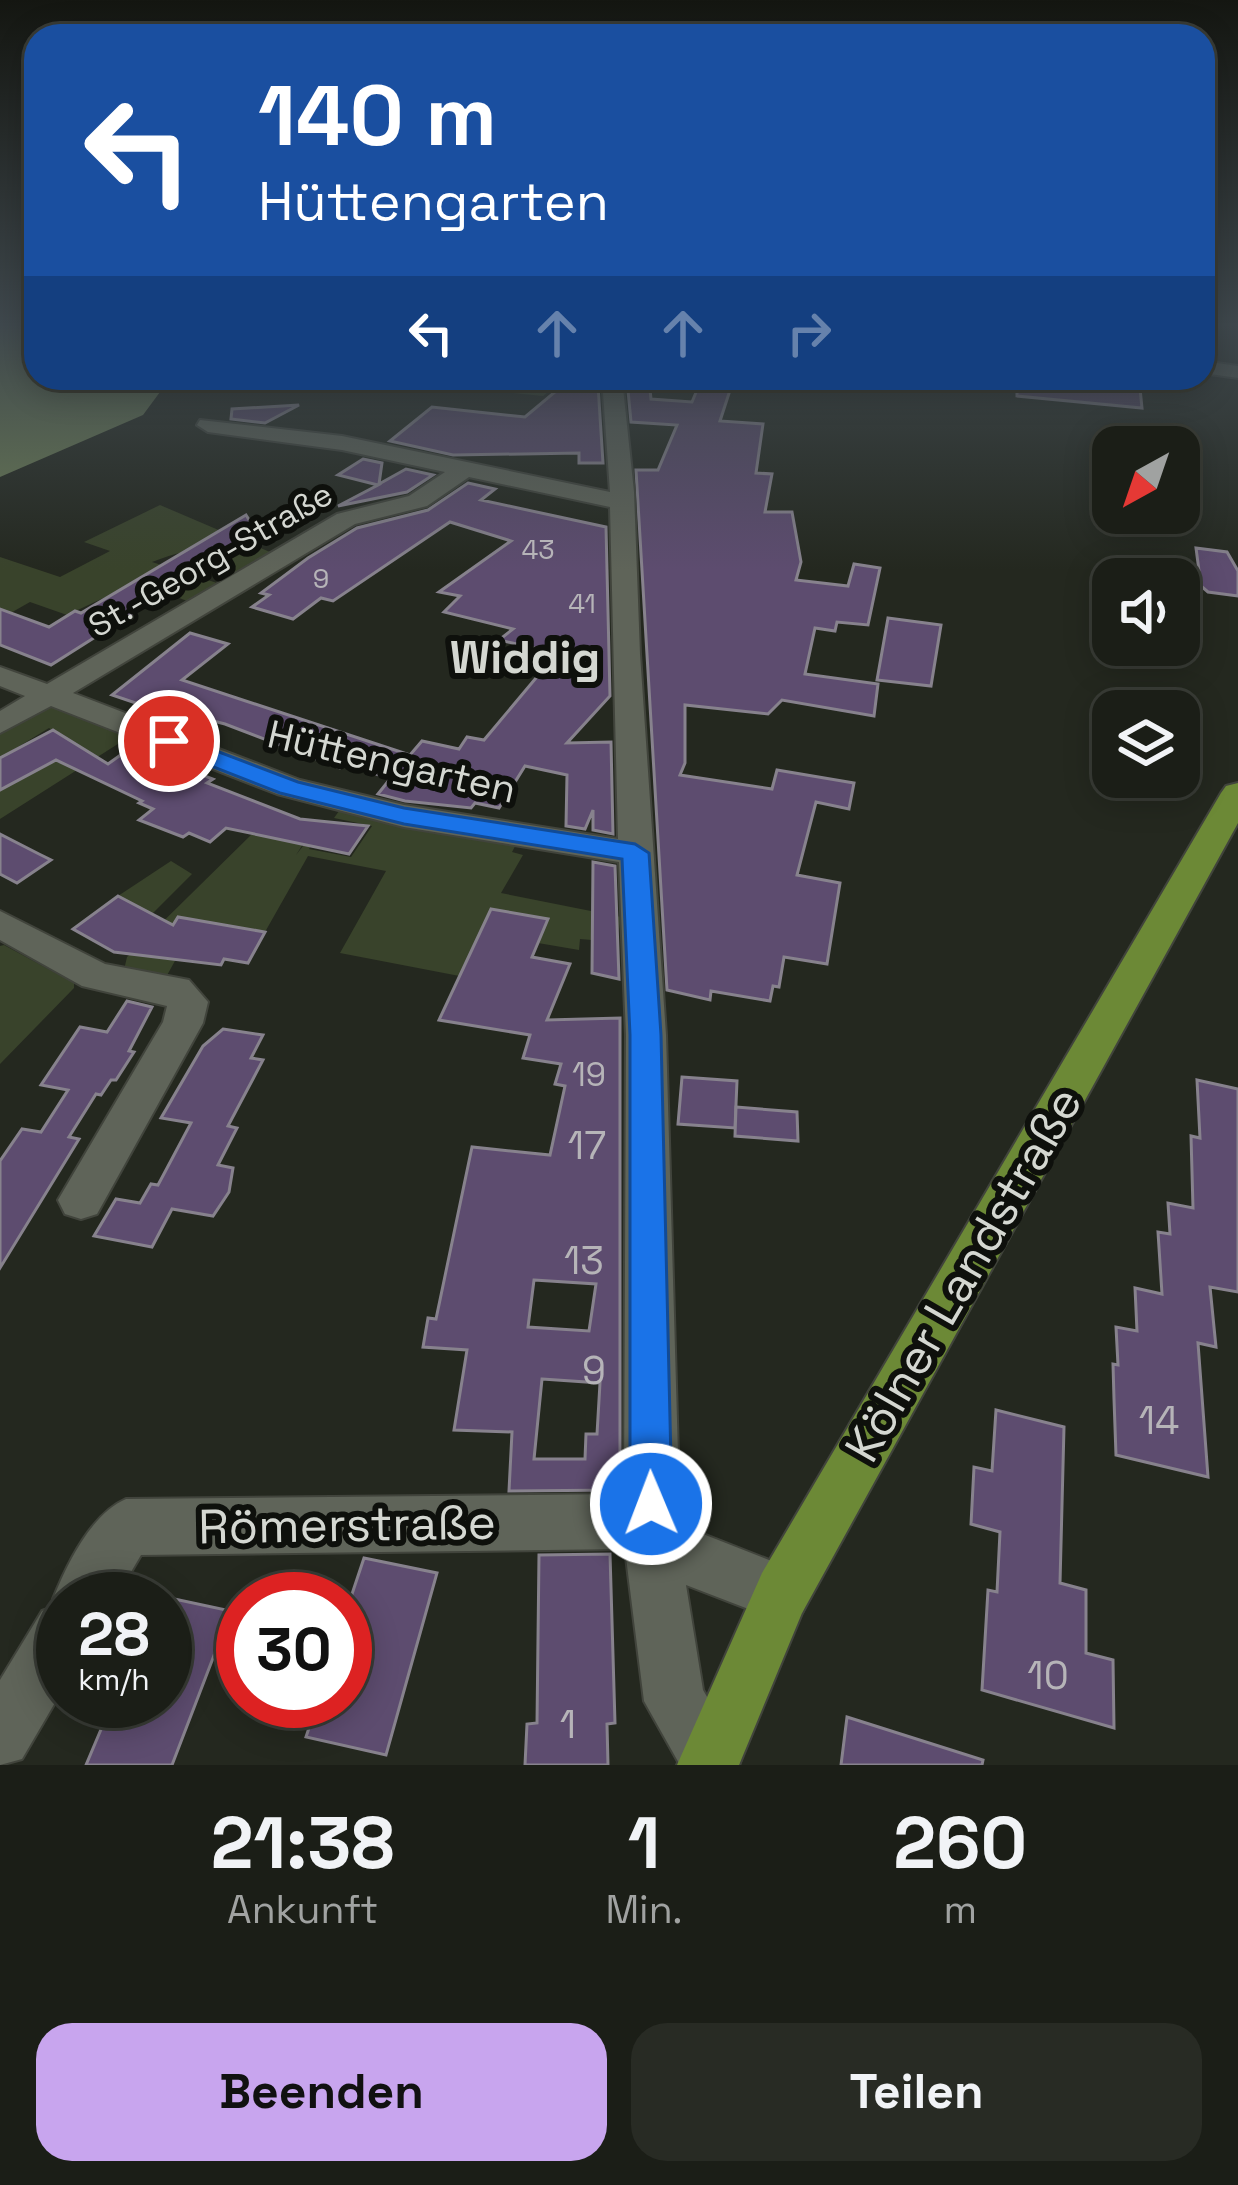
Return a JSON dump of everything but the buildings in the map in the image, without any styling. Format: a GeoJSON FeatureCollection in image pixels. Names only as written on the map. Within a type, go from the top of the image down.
{"type":"FeatureCollection","features":[{"type":"Feature","properties":{"kind":"main road","name":"Kölner Landstraße"},"geometry":{"type":"LineString","coordinates":[[710,1760],[782,1593],[1238,793]]}},
{"type":"Feature","properties":{"kind":"street"},"geometry":{"type":"LineString","coordinates":[[614,405],[646,1035],[652,1532],[674,1701],[710,1760]]}},
{"type":"Feature","properties":{"kind":"street"},"geometry":{"type":"LineString","coordinates":[[208,424],[342,443],[620,502]]}},
{"type":"Feature","properties":{"kind":"street","name":"St.-Georg-Straße"},"geometry":{"type":"LineString","coordinates":[[0,724],[346,519],[418,501],[462,471]]}},
{"type":"Feature","properties":{"kind":"street","name":"Hüttengarten"},"geometry":{"type":"LineString","coordinates":[[0,676],[289,787],[404,816],[635,853]]}},
{"type":"Feature","properties":{"kind":"street"},"geometry":{"type":"LineString","coordinates":[[0,925],[96,976],[175,990],[188,1002],[183,1023],[81,1200]]}},
{"type":"Feature","properties":{"kind":"street","name":"Römerstraße"},"geometry":{"type":"LineString","coordinates":[[98,1572],[125,1527],[652,1532],[782,1593]]}},
{"type":"Feature","properties":{"kind":"street"},"geometry":{"type":"LineString","coordinates":[[0,1737],[36,1677]]}},
{"type":"Feature","properties":{"kind":"shaded area"},"geometry":{"type":"Polygon","coordinates":[[[0,405],[150,405],[143,415],[0,477],[0,405]]]}},
{"type":"Feature","properties":{"kind":"shaded area"},"geometry":{"type":"Polygon","coordinates":[[[160,505],[270,552],[228,577],[200,571],[232,550],[190,551],[152,562],[217,583],[187,601],[169,594],[188,581],[166,574],[133,601],[112,594],[67,615],[30,602],[0,619],[0,557],[60,577],[110,551],[84,542],[160,505]]]}},
{"type":"Feature","properties":{"kind":"shaded area"},"geometry":{"type":"Polygon","coordinates":[[[55,706],[132,735],[0,819],[0,790],[79,747],[49,728],[0,758],[0,731],[40,708],[55,706]]]}},
{"type":"Feature","properties":{"kind":"shaded area"},"geometry":{"type":"Polygon","coordinates":[[[339,811],[518,841],[512,852],[523,855],[501,893],[621,917],[619,930],[593,925],[592,940],[580,939],[579,950],[538,943],[547,919],[491,909],[479,934],[500,938],[496,948],[474,945],[466,962],[501,984],[340,953],[386,871],[308,856],[265,932],[178,917],[176,959],[165,979],[124,970],[127,957],[252,834],[303,844],[296,855],[310,837],[315,838],[309,849],[351,857],[372,826],[334,818],[339,811]]]}},
{"type":"Feature","properties":{"kind":"shaded area"},"geometry":{"type":"Polygon","coordinates":[[[171,861],[192,874],[134,932],[118,896],[171,861]]]}},
{"type":"Feature","properties":{"kind":"shaded area"},"geometry":{"type":"Polygon","coordinates":[[[0,946],[74,983],[74,988],[0,1064],[0,946]]]}},
{"type":"Feature","properties":{"kind":"district","name":"Widdig"},"geometry":{"type":"Point","coordinates":[525,657]}},
{"type":"Feature","properties":{"kind":"route"},"geometry":{"type":"LineString","coordinates":[[169,741],[289,787],[404,816],[635,853],[646,1035],[651,1504]]}}]}
